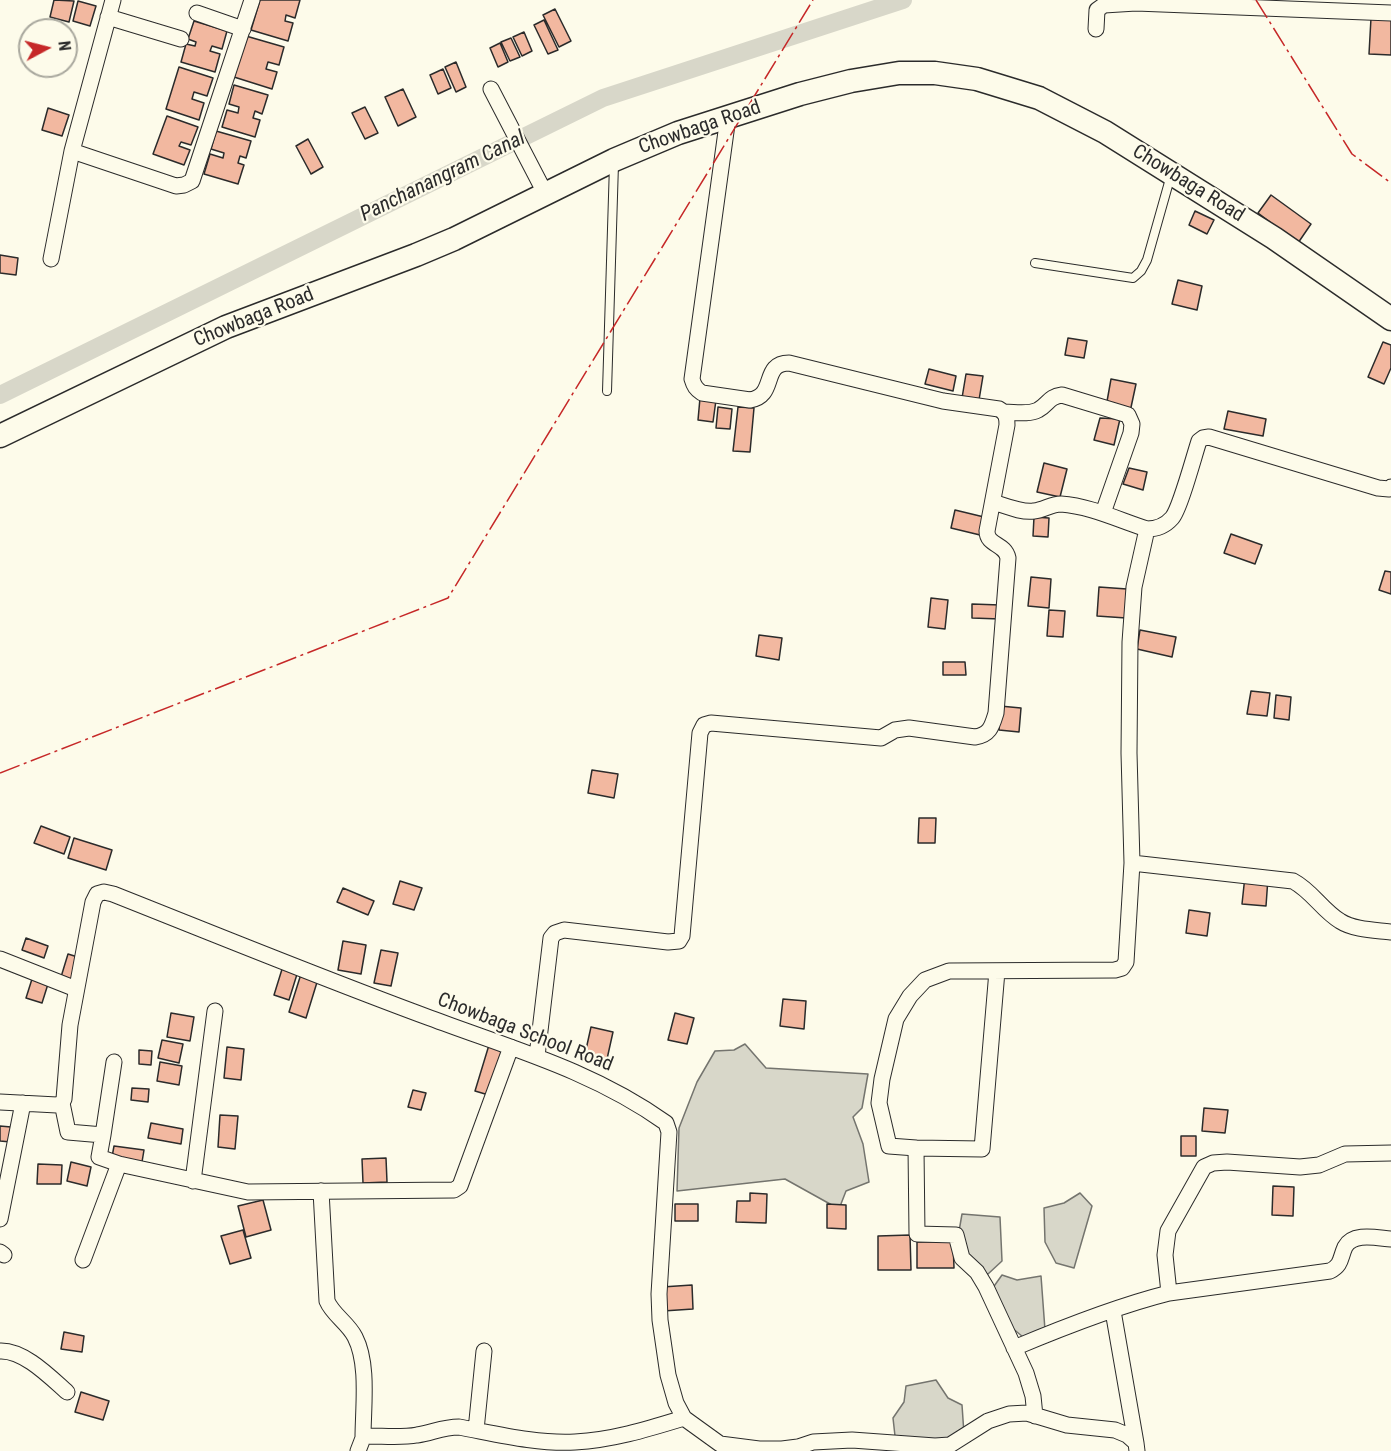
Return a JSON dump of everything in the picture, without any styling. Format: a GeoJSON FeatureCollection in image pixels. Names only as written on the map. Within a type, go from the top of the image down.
{"type":"FeatureCollection","features":[{"type":"Feature","properties":{"kind":"street"},"geometry":{"type":"LineString","coordinates":[[51,259],[72,151],[114,0]]}},
{"type":"Feature","properties":{"kind":"street"},"geometry":{"type":"LineString","coordinates":[[72,151],[176,186],[192,181],[252,0]]}},
{"type":"Feature","properties":{"kind":"street"},"geometry":{"type":"LineString","coordinates":[[1096,29],[1097,10],[1104,5],[1391,13]]}},
{"type":"Feature","properties":{"kind":"street"},"geometry":{"type":"LineString","coordinates":[[197,13],[243,29]]}},
{"type":"Feature","properties":{"kind":"street"},"geometry":{"type":"LineString","coordinates":[[108,17],[181,39]]}},
{"type":"Feature","properties":{"kind":"street","name":"Chowbaga Road"},"geometry":{"type":"LineString","coordinates":[[0,436],[226,327],[454,239],[545,193],[678,133],[800,94],[851,81],[899,73],[935,73],[977,79],[1039,98],[1105,132],[1274,238],[1391,319]]}},
{"type":"Feature","properties":{"kind":"street"},"geometry":{"type":"LineString","coordinates":[[491,89],[545,193]]}},
{"type":"Feature","properties":{"kind":"street"},"geometry":{"type":"LineString","coordinates":[[537,1056],[551,938],[555,933],[564,930],[668,942],[679,941],[682,936],[700,733],[704,725],[711,723],[880,738],[901,728],[975,736],[985,735],[992,728],[996,713],[1008,558],[1007,551],[987,538],[1007,425],[1004,412],[999,409],[943,401],[789,363],[781,363],[772,371],[765,393],[758,399],[750,400],[702,393],[696,389],[692,379],[728,117]]}},
{"type":"Feature","properties":{"kind":"street"},"geometry":{"type":"LineString","coordinates":[[1004,412],[1031,412],[1040,409],[1053,396],[1062,395],[1128,416],[1132,424],[1131,433],[1103,513]]}},
{"type":"Feature","properties":{"kind":"street"},"geometry":{"type":"LineString","coordinates":[[993,502],[1028,512],[1062,504],[1103,513],[1147,529],[1164,525],[1174,516],[1199,441],[1209,437],[1378,488],[1389,489],[1391,487]]}},
{"type":"Feature","properties":{"kind":"street"},"geometry":{"type":"LineString","coordinates":[[997,971],[981,1149],[889,1146],[879,1103],[882,1079],[896,1019],[910,996],[926,980],[949,971],[1115,970],[1122,968],[1126,962],[1132,863],[1129,753],[1130,642],[1134,587],[1147,529]]}},
{"type":"Feature","properties":{"kind":"street"},"geometry":{"type":"LineString","coordinates":[[1132,863],[1293,881],[1306,888],[1323,907],[1341,921],[1357,927],[1391,932]]}},
{"type":"Feature","properties":{"kind":"street","name":"Chowbaga School Road"},"geometry":{"type":"LineString","coordinates":[[62,1103],[70,1025],[93,902],[97,894],[104,892],[430,1018],[537,1056],[612,1089],[661,1119],[668,1128],[659,1294],[660,1320],[668,1375],[676,1403],[684,1418]]}},
{"type":"Feature","properties":{"kind":"street"},"geometry":{"type":"LineString","coordinates":[[0,959],[76,989]]}},
{"type":"Feature","properties":{"kind":"street"},"geometry":{"type":"LineString","coordinates":[[193,1181],[215,1011]]}},
{"type":"Feature","properties":{"kind":"street"},"geometry":{"type":"LineString","coordinates":[[114,1062],[99,1157],[119,1164],[248,1192],[454,1190],[460,1186],[511,1047]]}},
{"type":"Feature","properties":{"kind":"street"},"geometry":{"type":"LineString","coordinates":[[0,1102],[57,1105],[62,1103],[68,1132],[103,1136]]}},
{"type":"Feature","properties":{"kind":"street"},"geometry":{"type":"LineString","coordinates":[[0,1219],[23,1103]]}},
{"type":"Feature","properties":{"kind":"street"},"geometry":{"type":"LineString","coordinates":[[916,1148],[917,1234],[956,1234],[962,1258],[976,1272],[986,1287],[1026,1373],[1033,1396],[1035,1416]]}},
{"type":"Feature","properties":{"kind":"street"},"geometry":{"type":"LineString","coordinates":[[1169,1293],[1165,1255],[1168,1231],[1204,1167],[1213,1163],[1227,1162],[1300,1167],[1318,1165],[1345,1154],[1391,1154]]}},
{"type":"Feature","properties":{"kind":"street"},"geometry":{"type":"LineString","coordinates":[[83,1260],[119,1164]]}},
{"type":"Feature","properties":{"kind":"street"},"geometry":{"type":"LineString","coordinates":[[321,1191],[327,1300],[331,1309],[352,1331],[361,1348],[363,1370],[361,1444]]}},
{"type":"Feature","properties":{"kind":"street"},"geometry":{"type":"LineString","coordinates":[[1014,1348],[1148,1298],[1169,1293],[1330,1271],[1341,1263],[1346,1246],[1352,1240],[1368,1237],[1391,1239]]}},
{"type":"Feature","properties":{"kind":"street"},"geometry":{"type":"LineString","coordinates":[[1113,1311],[1137,1447]]}},
{"type":"Feature","properties":{"kind":"street"},"geometry":{"type":"LineString","coordinates":[[0,1351],[10,1351],[22,1356],[49,1375],[67,1392]]}},
{"type":"Feature","properties":{"kind":"street"},"geometry":{"type":"LineString","coordinates":[[476,1430],[484,1351]]}},
{"type":"Feature","properties":{"kind":"street"},"geometry":{"type":"LineString","coordinates":[[361,1444],[368,1436],[405,1437],[445,1427],[543,1441],[574,1442],[623,1436],[684,1418],[721,1447],[782,1449],[824,1440],[863,1440],[935,1446],[950,1445],[988,1421],[1009,1414],[1026,1413],[1067,1425],[1115,1430],[1127,1435],[1137,1447]]}},
{"type":"Feature","properties":{"kind":"lane"},"geometry":{"type":"LineString","coordinates":[[607,391],[615,160]]}},
{"type":"Feature","properties":{"kind":"lane"},"geometry":{"type":"LineString","coordinates":[[1035,263],[1133,278],[1141,271],[1147,260],[1171,174]]}},
{"type":"Feature","properties":{"kind":"shaded area"},"geometry":{"type":"Polygon","coordinates":[[[745,1044],[766,1068],[868,1074],[862,1108],[853,1117],[863,1144],[869,1182],[846,1191],[839,1209],[785,1179],[677,1191],[679,1128],[697,1082],[715,1051],[734,1050],[745,1044]]]}},
{"type":"Feature","properties":{"kind":"shaded area"},"geometry":{"type":"Polygon","coordinates":[[[1080,1193],[1092,1206],[1074,1268],[1056,1263],[1045,1242],[1044,1208],[1064,1203],[1080,1193]]]}},
{"type":"Feature","properties":{"kind":"shaded area"},"geometry":{"type":"Polygon","coordinates":[[[962,1214],[1000,1217],[1002,1261],[988,1274],[969,1268],[958,1237],[962,1214]]]}},
{"type":"Feature","properties":{"kind":"shaded area"},"geometry":{"type":"Polygon","coordinates":[[[1002,1275],[1017,1280],[1041,1276],[1045,1330],[1029,1342],[1005,1322],[992,1289],[1002,1275]]]}},
{"type":"Feature","properties":{"kind":"shaded area"},"geometry":{"type":"Polygon","coordinates":[[[936,1380],[948,1398],[962,1405],[964,1434],[946,1448],[895,1436],[893,1418],[904,1402],[906,1386],[936,1380]]]}},
{"type":"Feature","properties":{"kind":"building"},"geometry":{"type":"Polygon","coordinates":[[[54,0],[74,1],[70,18],[50,17],[54,0]]]}},
{"type":"Feature","properties":{"kind":"building"},"geometry":{"type":"Polygon","coordinates":[[[260,0],[300,0],[295,18],[286,15],[285,21],[293,23],[288,41],[251,30],[260,0]]]}},
{"type":"Feature","properties":{"kind":"building"},"geometry":{"type":"Polygon","coordinates":[[[78,1],[96,6],[90,26],[78,22],[78,18],[74,18],[78,1]]]}},
{"type":"Feature","properties":{"kind":"building"},"geometry":{"type":"Polygon","coordinates":[[[555,9],[571,41],[559,47],[543,15],[555,9]]]}},
{"type":"Feature","properties":{"kind":"building"},"geometry":{"type":"Polygon","coordinates":[[[1371,18],[1391,19],[1391,55],[1369,54],[1371,18]]]}},
{"type":"Feature","properties":{"kind":"building"},"geometry":{"type":"Polygon","coordinates":[[[544,20],[558,50],[548,54],[534,25],[544,20]]]}},
{"type":"Feature","properties":{"kind":"building"},"geometry":{"type":"Polygon","coordinates":[[[194,21],[227,31],[222,49],[212,46],[210,51],[220,54],[215,72],[181,62],[186,44],[195,46],[196,42],[188,39],[194,21]]]}},
{"type":"Feature","properties":{"kind":"building"},"geometry":{"type":"Polygon","coordinates":[[[524,32],[532,51],[522,56],[513,37],[524,32]]]}},
{"type":"Feature","properties":{"kind":"building"},"geometry":{"type":"Polygon","coordinates":[[[246,36],[284,47],[279,65],[268,62],[266,69],[277,72],[272,89],[234,77],[246,36]]]}},
{"type":"Feature","properties":{"kind":"building"},"geometry":{"type":"Polygon","coordinates":[[[511,38],[520,57],[510,61],[501,42],[511,38]]]}},
{"type":"Feature","properties":{"kind":"building"},"geometry":{"type":"Polygon","coordinates":[[[500,43],[508,62],[498,67],[490,48],[500,43]]]}},
{"type":"Feature","properties":{"kind":"building"},"geometry":{"type":"Polygon","coordinates":[[[456,62],[466,87],[456,92],[445,67],[456,62]]]}},
{"type":"Feature","properties":{"kind":"building"},"geometry":{"type":"Polygon","coordinates":[[[179,67],[213,78],[207,96],[194,92],[192,99],[204,103],[199,120],[166,109],[179,67]]]}},
{"type":"Feature","properties":{"kind":"building"},"geometry":{"type":"Polygon","coordinates":[[[443,69],[451,88],[438,94],[430,75],[443,69]]]}},
{"type":"Feature","properties":{"kind":"building"},"geometry":{"type":"Polygon","coordinates":[[[234,85],[268,95],[262,114],[255,111],[253,118],[260,120],[255,137],[222,127],[227,110],[238,113],[239,107],[229,104],[234,85]]]}},
{"type":"Feature","properties":{"kind":"building"},"geometry":{"type":"Polygon","coordinates":[[[403,89],[416,117],[398,126],[385,97],[403,89]]]}},
{"type":"Feature","properties":{"kind":"building"},"geometry":{"type":"Polygon","coordinates":[[[365,107],[378,133],[365,139],[352,113],[365,107]]]}},
{"type":"Feature","properties":{"kind":"building"},"geometry":{"type":"Polygon","coordinates":[[[48,108],[69,115],[62,136],[42,130],[48,108]]]}},
{"type":"Feature","properties":{"kind":"building"},"geometry":{"type":"Polygon","coordinates":[[[167,116],[198,127],[191,145],[181,142],[179,146],[190,150],[184,165],[153,154],[167,116]]]}},
{"type":"Feature","properties":{"kind":"building"},"geometry":{"type":"Polygon","coordinates":[[[216,131],[251,141],[246,158],[240,156],[238,163],[244,165],[238,184],[204,174],[210,154],[223,158],[224,153],[211,149],[216,131]]]}},
{"type":"Feature","properties":{"kind":"building"},"geometry":{"type":"Polygon","coordinates":[[[308,139],[323,167],[311,174],[296,146],[308,139]]]}},
{"type":"Feature","properties":{"kind":"building"},"geometry":{"type":"Polygon","coordinates":[[[1271,195],[1311,224],[1298,243],[1258,213],[1271,195]]]}},
{"type":"Feature","properties":{"kind":"building"},"geometry":{"type":"Polygon","coordinates":[[[1195,211],[1214,220],[1207,234],[1189,225],[1195,211]]]}},
{"type":"Feature","properties":{"kind":"building"},"geometry":{"type":"Polygon","coordinates":[[[0,255],[18,258],[16,275],[0,273],[0,255]]]}},
{"type":"Feature","properties":{"kind":"building"},"geometry":{"type":"Polygon","coordinates":[[[1178,280],[1202,286],[1197,310],[1172,304],[1178,280]]]}},
{"type":"Feature","properties":{"kind":"building"},"geometry":{"type":"Polygon","coordinates":[[[1068,338],[1087,341],[1084,358],[1065,355],[1068,338]]]}},
{"type":"Feature","properties":{"kind":"building"},"geometry":{"type":"Polygon","coordinates":[[[1383,342],[1391,345],[1391,368],[1384,384],[1368,377],[1383,342]]]}},
{"type":"Feature","properties":{"kind":"building"},"geometry":{"type":"Polygon","coordinates":[[[929,369],[956,376],[953,391],[925,384],[929,369]]]}},
{"type":"Feature","properties":{"kind":"building"},"geometry":{"type":"Polygon","coordinates":[[[966,374],[983,376],[979,400],[962,398],[966,374]]]}},
{"type":"Feature","properties":{"kind":"building"},"geometry":{"type":"Polygon","coordinates":[[[1111,379],[1136,384],[1130,412],[1106,407],[1111,379]]]}},
{"type":"Feature","properties":{"kind":"building"},"geometry":{"type":"Polygon","coordinates":[[[700,398],[716,400],[713,422],[698,420],[700,398]]]}},
{"type":"Feature","properties":{"kind":"building"},"geometry":{"type":"Polygon","coordinates":[[[718,407],[732,409],[730,429],[716,428],[718,407]]]}},
{"type":"Feature","properties":{"kind":"building"},"geometry":{"type":"Polygon","coordinates":[[[738,407],[754,408],[750,452],[733,451],[738,407]]]}},
{"type":"Feature","properties":{"kind":"building"},"geometry":{"type":"Polygon","coordinates":[[[1228,411],[1266,419],[1263,436],[1224,429],[1228,411]]]}},
{"type":"Feature","properties":{"kind":"building"},"geometry":{"type":"Polygon","coordinates":[[[1100,418],[1120,419],[1114,445],[1094,440],[1100,418]]]}},
{"type":"Feature","properties":{"kind":"building"},"geometry":{"type":"Polygon","coordinates":[[[1044,463],[1067,469],[1060,497],[1037,492],[1044,463]]]}},
{"type":"Feature","properties":{"kind":"building"},"geometry":{"type":"Polygon","coordinates":[[[1129,468],[1147,472],[1143,490],[1123,484],[1129,468]]]}},
{"type":"Feature","properties":{"kind":"building"},"geometry":{"type":"Polygon","coordinates":[[[955,510],[984,517],[980,535],[951,528],[955,510]]]}},
{"type":"Feature","properties":{"kind":"building"},"geometry":{"type":"Polygon","coordinates":[[[1034,517],[1049,518],[1048,537],[1033,536],[1034,517]]]}},
{"type":"Feature","properties":{"kind":"building"},"geometry":{"type":"Polygon","coordinates":[[[1231,534],[1262,545],[1255,564],[1224,553],[1231,534]]]}},
{"type":"Feature","properties":{"kind":"building"},"geometry":{"type":"Polygon","coordinates":[[[1385,571],[1391,572],[1391,594],[1379,590],[1385,571]]]}},
{"type":"Feature","properties":{"kind":"building"},"geometry":{"type":"Polygon","coordinates":[[[1031,577],[1051,579],[1049,608],[1028,606],[1031,577]]]}},
{"type":"Feature","properties":{"kind":"building"},"geometry":{"type":"Polygon","coordinates":[[[1099,587],[1127,589],[1126,618],[1097,616],[1099,587]]]}},
{"type":"Feature","properties":{"kind":"building"},"geometry":{"type":"Polygon","coordinates":[[[931,598],[948,600],[945,629],[928,627],[931,598]]]}},
{"type":"Feature","properties":{"kind":"building"},"geometry":{"type":"Polygon","coordinates":[[[972,604],[1000,605],[1000,619],[972,618],[972,604]]]}},
{"type":"Feature","properties":{"kind":"building"},"geometry":{"type":"Polygon","coordinates":[[[1049,610],[1065,611],[1063,637],[1047,636],[1049,610]]]}},
{"type":"Feature","properties":{"kind":"building"},"geometry":{"type":"Polygon","coordinates":[[[1140,630],[1176,637],[1172,657],[1137,649],[1140,630]]]}},
{"type":"Feature","properties":{"kind":"building"},"geometry":{"type":"Polygon","coordinates":[[[759,635],[782,638],[779,660],[756,656],[759,635]]]}},
{"type":"Feature","properties":{"kind":"building"},"geometry":{"type":"Polygon","coordinates":[[[943,662],[965,662],[966,675],[943,675],[943,662]]]}},
{"type":"Feature","properties":{"kind":"building"},"geometry":{"type":"Polygon","coordinates":[[[1251,691],[1270,693],[1267,716],[1247,714],[1251,691]]]}},
{"type":"Feature","properties":{"kind":"building"},"geometry":{"type":"Polygon","coordinates":[[[1276,695],[1291,697],[1289,720],[1274,718],[1276,695]]]}},
{"type":"Feature","properties":{"kind":"building"},"geometry":{"type":"Polygon","coordinates":[[[1000,706],[1021,708],[1019,732],[999,730],[1000,706]]]}},
{"type":"Feature","properties":{"kind":"building"},"geometry":{"type":"Polygon","coordinates":[[[592,770],[618,774],[614,798],[588,793],[592,770]]]}},
{"type":"Feature","properties":{"kind":"building"},"geometry":{"type":"Polygon","coordinates":[[[919,818],[936,818],[935,843],[918,843],[919,818]]]}},
{"type":"Feature","properties":{"kind":"building"},"geometry":{"type":"Polygon","coordinates":[[[41,826],[70,837],[64,854],[34,843],[41,826]]]}},
{"type":"Feature","properties":{"kind":"building"},"geometry":{"type":"Polygon","coordinates":[[[74,838],[112,850],[106,870],[68,858],[74,838]]]}},
{"type":"Feature","properties":{"kind":"building"},"geometry":{"type":"Polygon","coordinates":[[[1245,876],[1268,878],[1266,906],[1242,904],[1245,876]]]}},
{"type":"Feature","properties":{"kind":"building"},"geometry":{"type":"Polygon","coordinates":[[[400,881],[422,888],[414,910],[393,904],[400,881]]]}},
{"type":"Feature","properties":{"kind":"building"},"geometry":{"type":"Polygon","coordinates":[[[343,888],[374,901],[368,915],[337,902],[343,888]]]}},
{"type":"Feature","properties":{"kind":"building"},"geometry":{"type":"Polygon","coordinates":[[[1189,910],[1210,913],[1207,936],[1186,933],[1189,910]]]}},
{"type":"Feature","properties":{"kind":"building"},"geometry":{"type":"Polygon","coordinates":[[[26,938],[48,946],[44,958],[22,950],[26,938]]]}},
{"type":"Feature","properties":{"kind":"building"},"geometry":{"type":"Polygon","coordinates":[[[343,941],[366,945],[361,974],[338,970],[343,941]]]}},
{"type":"Feature","properties":{"kind":"building"},"geometry":{"type":"Polygon","coordinates":[[[381,950],[398,953],[391,986],[374,983],[381,950]]]}},
{"type":"Feature","properties":{"kind":"building"},"geometry":{"type":"Polygon","coordinates":[[[68,954],[81,958],[74,981],[61,977],[68,954]]]}},
{"type":"Feature","properties":{"kind":"building"},"geometry":{"type":"Polygon","coordinates":[[[283,966],[298,971],[289,1000],[274,995],[283,966]]]}},
{"type":"Feature","properties":{"kind":"building"},"geometry":{"type":"Polygon","coordinates":[[[301,974],[318,979],[306,1018],[289,1012],[301,974]]]}},
{"type":"Feature","properties":{"kind":"building"},"geometry":{"type":"Polygon","coordinates":[[[32,979],[48,984],[42,1003],[26,998],[32,979]]]}},
{"type":"Feature","properties":{"kind":"building"},"geometry":{"type":"Polygon","coordinates":[[[783,999],[806,1001],[804,1029],[780,1026],[783,999]]]}},
{"type":"Feature","properties":{"kind":"building"},"geometry":{"type":"Polygon","coordinates":[[[171,1013],[194,1017],[190,1041],[167,1037],[171,1013]]]}},
{"type":"Feature","properties":{"kind":"building"},"geometry":{"type":"Polygon","coordinates":[[[675,1013],[694,1018],[687,1044],[668,1040],[675,1013]]]}},
{"type":"Feature","properties":{"kind":"building"},"geometry":{"type":"Polygon","coordinates":[[[591,1027],[613,1032],[607,1059],[585,1054],[591,1027]]]}},
{"type":"Feature","properties":{"kind":"building"},"geometry":{"type":"Polygon","coordinates":[[[162,1040],[183,1044],[179,1063],[158,1058],[162,1040]]]}},
{"type":"Feature","properties":{"kind":"building"},"geometry":{"type":"Polygon","coordinates":[[[489,1045],[506,1050],[492,1096],[475,1091],[489,1045]]]}},
{"type":"Feature","properties":{"kind":"building"},"geometry":{"type":"Polygon","coordinates":[[[227,1047],[244,1049],[241,1080],[224,1078],[227,1047]]]}},
{"type":"Feature","properties":{"kind":"building"},"geometry":{"type":"Polygon","coordinates":[[[139,1050],[152,1051],[151,1065],[139,1064],[139,1050]]]}},
{"type":"Feature","properties":{"kind":"building"},"geometry":{"type":"Polygon","coordinates":[[[160,1062],[182,1066],[179,1085],[157,1081],[160,1062]]]}},
{"type":"Feature","properties":{"kind":"building"},"geometry":{"type":"Polygon","coordinates":[[[132,1088],[149,1089],[148,1102],[131,1100],[132,1088]]]}},
{"type":"Feature","properties":{"kind":"building"},"geometry":{"type":"Polygon","coordinates":[[[413,1090],[426,1093],[421,1110],[408,1107],[413,1090]]]}},
{"type":"Feature","properties":{"kind":"building"},"geometry":{"type":"Polygon","coordinates":[[[1204,1108],[1228,1110],[1225,1133],[1202,1131],[1204,1108]]]}},
{"type":"Feature","properties":{"kind":"building"},"geometry":{"type":"Polygon","coordinates":[[[220,1115],[238,1116],[235,1149],[218,1147],[220,1115]]]}},
{"type":"Feature","properties":{"kind":"building"},"geometry":{"type":"Polygon","coordinates":[[[151,1123],[183,1129],[181,1144],[148,1138],[151,1123]]]}},
{"type":"Feature","properties":{"kind":"building"},"geometry":{"type":"Polygon","coordinates":[[[0,1126],[11,1127],[11,1142],[0,1141],[0,1126]]]}},
{"type":"Feature","properties":{"kind":"building"},"geometry":{"type":"Polygon","coordinates":[[[1181,1136],[1196,1136],[1196,1156],[1181,1156],[1181,1136]]]}},
{"type":"Feature","properties":{"kind":"building"},"geometry":{"type":"Polygon","coordinates":[[[114,1146],[144,1150],[142,1162],[112,1157],[114,1146]]]}},
{"type":"Feature","properties":{"kind":"building"},"geometry":{"type":"Polygon","coordinates":[[[386,1158],[387,1182],[363,1183],[362,1159],[386,1158]]]}},
{"type":"Feature","properties":{"kind":"building"},"geometry":{"type":"Polygon","coordinates":[[[71,1162],[91,1167],[87,1186],[67,1181],[71,1162]]]}},
{"type":"Feature","properties":{"kind":"building"},"geometry":{"type":"Polygon","coordinates":[[[38,1164],[62,1165],[61,1184],[37,1184],[38,1164]]]}},
{"type":"Feature","properties":{"kind":"building"},"geometry":{"type":"Polygon","coordinates":[[[1273,1186],[1294,1187],[1293,1216],[1272,1215],[1273,1186]]]}},
{"type":"Feature","properties":{"kind":"building"},"geometry":{"type":"Polygon","coordinates":[[[750,1193],[767,1194],[766,1223],[736,1222],[737,1201],[750,1201],[750,1193]]]}},
{"type":"Feature","properties":{"kind":"building"},"geometry":{"type":"Polygon","coordinates":[[[263,1200],[271,1230],[246,1237],[238,1206],[263,1200]]]}},
{"type":"Feature","properties":{"kind":"building"},"geometry":{"type":"Polygon","coordinates":[[[675,1204],[698,1204],[698,1221],[675,1221],[675,1204]]]}},
{"type":"Feature","properties":{"kind":"building"},"geometry":{"type":"Polygon","coordinates":[[[827,1204],[846,1205],[846,1229],[827,1228],[827,1204]]]}},
{"type":"Feature","properties":{"kind":"building"},"geometry":{"type":"Polygon","coordinates":[[[243,1230],[251,1258],[230,1264],[221,1236],[243,1230]]]}},
{"type":"Feature","properties":{"kind":"building"},"geometry":{"type":"Polygon","coordinates":[[[910,1235],[911,1270],[878,1270],[878,1236],[910,1235]]]}},
{"type":"Feature","properties":{"kind":"building"},"geometry":{"type":"Polygon","coordinates":[[[953,1241],[954,1268],[917,1268],[917,1242],[953,1241]]]}},
{"type":"Feature","properties":{"kind":"building"},"geometry":{"type":"Polygon","coordinates":[[[692,1285],[693,1309],[663,1311],[662,1287],[692,1285]]]}},
{"type":"Feature","properties":{"kind":"building"},"geometry":{"type":"Polygon","coordinates":[[[64,1332],[84,1336],[82,1352],[61,1349],[64,1332]]]}},
{"type":"Feature","properties":{"kind":"building"},"geometry":{"type":"Polygon","coordinates":[[[81,1392],[109,1401],[103,1420],[75,1412],[81,1392]]]}},
{"type":"Feature","properties":{"kind":"waterway","name":"Panchanangram Canal"},"geometry":{"type":"LineString","coordinates":[[0,395],[603,98],[903,0]]}},
{"type":"Feature","properties":{"kind":"power"},"geometry":{"type":"LineString","coordinates":[[0,773],[448,598],[813,0]]}},
{"type":"Feature","properties":{"kind":"power"},"geometry":{"type":"LineString","coordinates":[[1256,0],[1352,154],[1391,183]]}}]}
